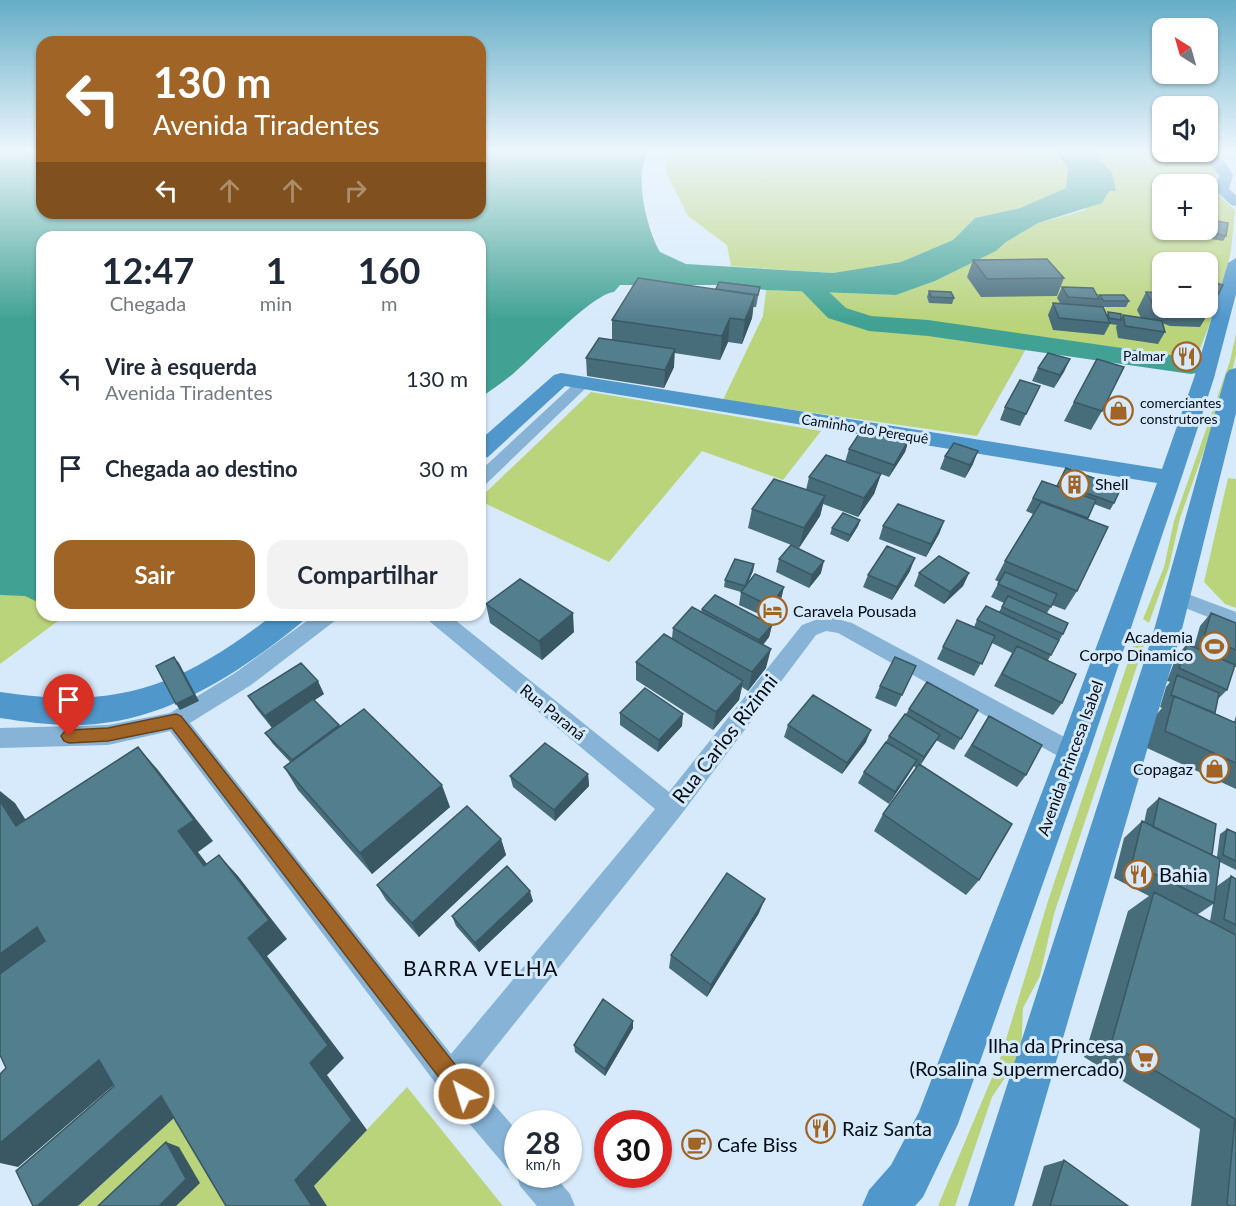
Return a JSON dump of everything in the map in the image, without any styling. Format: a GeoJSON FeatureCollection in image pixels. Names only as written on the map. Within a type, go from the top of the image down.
{"type":"FeatureCollection","features":[{"type":"Feature","properties":{"kind":"main road","name":"Avenida Princesa Isabel"},"geometry":{"type":"LineString","coordinates":[[885,1206],[907,1180],[936,1124],[1073,753],[1170,478],[1204,378],[1236,263]]}},
{"type":"Feature","properties":{"kind":"main road"},"geometry":{"type":"LineString","coordinates":[[991,1206],[1178,597],[1236,374]]}},
{"type":"Feature","properties":{"kind":"main road","name":"Caminho do Perequê"},"geometry":{"type":"LineString","coordinates":[[486,447],[561,379],[1170,478]]}},
{"type":"Feature","properties":{"kind":"main road"},"geometry":{"type":"LineString","coordinates":[[0,705],[66,714],[115,710],[146,702],[202,678],[285,621]]}},
{"type":"Feature","properties":{"kind":"street"},"geometry":{"type":"LineString","coordinates":[[486,474],[584,383]]}},
{"type":"Feature","properties":{"kind":"street"},"geometry":{"type":"LineString","coordinates":[[1178,597],[1236,620]]}},
{"type":"Feature","properties":{"kind":"street"},"geometry":{"type":"LineString","coordinates":[[0,738],[108,735],[176,721],[243,679],[321,621]]}},
{"type":"Feature","properties":{"kind":"street","name":"Rua Paraná"},"geometry":{"type":"LineString","coordinates":[[442,621],[671,808]]}},
{"type":"Feature","properties":{"kind":"street","name":"Rua Carlos Rizinni"},"geometry":{"type":"LineString","coordinates":[[451,1078],[671,808],[808,630],[820,623],[832,623],[845,628],[1073,753]]}},
{"type":"Feature","properties":{"kind":"street"},"geometry":{"type":"LineString","coordinates":[[176,721],[451,1078],[504,1140]]}},
{"type":"Feature","properties":{"kind":"street"},"geometry":{"type":"LineString","coordinates":[[543,1188],[558,1206]]}},
{"type":"Feature","properties":{"kind":"shaded area"},"geometry":{"type":"Polygon","coordinates":[[[0,207],[36,207],[36,219],[486,219],[486,207],[645,207],[651,231],[660,252],[686,264],[833,273],[901,262],[953,240],[975,218],[1022,207],[1088,207],[1038,223],[1006,242],[996,251],[935,281],[896,295],[766,290],[716,285],[620,285],[614,292],[604,295],[578,314],[514,373],[486,394],[486,231],[36,231],[36,601],[25,596],[0,595],[0,207]]]}},
{"type":"Feature","properties":{"kind":"shaded area"},"geometry":{"type":"Polygon","coordinates":[[[684,207],[1022,207],[975,218],[953,240],[901,262],[833,273],[731,266],[727,245],[688,216],[684,207]]]}},
{"type":"Feature","properties":{"kind":"shaded area"},"geometry":{"type":"Polygon","coordinates":[[[1088,207],[1152,207],[1152,240],[1218,240],[1218,207],[1232,207],[1235,210],[1231,251],[1218,304],[1218,252],[1152,252],[1152,318],[1212,318],[1190,373],[1026,349],[977,436],[723,400],[763,316],[766,290],[896,295],[935,281],[996,251],[1006,242],[1038,223],[1083,211],[1088,207]]]}},
{"type":"Feature","properties":{"kind":"shaded area"},"geometry":{"type":"Polygon","coordinates":[[[1236,334],[1236,354],[1232,372],[1180,518],[1169,567],[1149,623],[1143,619],[1164,567],[1174,521],[1230,361],[1236,334]]]}},
{"type":"Feature","properties":{"kind":"shaded area"},"geometry":{"type":"Polygon","coordinates":[[[36,378],[36,621],[58,621],[0,664],[0,387],[36,378]]]}},
{"type":"Feature","properties":{"kind":"shaded area"},"geometry":{"type":"Polygon","coordinates":[[[591,392],[821,431],[783,480],[702,451],[609,562],[486,504],[486,492],[591,392]]]}},
{"type":"Feature","properties":{"kind":"shaded area"},"geometry":{"type":"Polygon","coordinates":[[[1228,478],[1236,479],[1236,608],[1225,604],[1204,582],[1228,478]]]}},
{"type":"Feature","properties":{"kind":"shaded area"},"geometry":{"type":"Polygon","coordinates":[[[1138,632],[1147,636],[1054,914],[1040,976],[1023,1008],[1021,1054],[992,1097],[955,1206],[938,1206],[1001,1056],[1048,901],[1138,632]]]}},
{"type":"Feature","properties":{"kind":"shaded area"},"geometry":{"type":"Polygon","coordinates":[[[407,1087],[503,1206],[327,1206],[314,1186],[407,1087]]]}},
{"type":"Feature","properties":{"kind":"shaded area"},"geometry":{"type":"Polygon","coordinates":[[[186,1107],[246,1206],[78,1206],[186,1107]]]}},
{"type":"Feature","properties":{"kind":"building"},"geometry":{"type":"Polygon","coordinates":[[[1218,221],[1228,223],[1226,236],[1218,234],[1218,221]]]}},
{"type":"Feature","properties":{"kind":"building"},"geometry":{"type":"Polygon","coordinates":[[[1047,259],[1064,278],[987,279],[973,260],[1047,259]]]}},
{"type":"Feature","properties":{"kind":"building"},"geometry":{"type":"Polygon","coordinates":[[[638,278],[755,295],[745,320],[730,318],[722,336],[612,320],[638,278]]]}},
{"type":"Feature","properties":{"kind":"building"},"geometry":{"type":"Polygon","coordinates":[[[719,282],[760,287],[758,295],[716,289],[719,282]]]}},
{"type":"Feature","properties":{"kind":"building"},"geometry":{"type":"Polygon","coordinates":[[[1218,284],[1223,285],[1218,295],[1218,284]]]}},
{"type":"Feature","properties":{"kind":"building"},"geometry":{"type":"Polygon","coordinates":[[[1062,287],[1093,288],[1099,299],[1068,297],[1062,287]]]}},
{"type":"Feature","properties":{"kind":"building"},"geometry":{"type":"Polygon","coordinates":[[[929,291],[951,292],[954,298],[931,297],[929,291]]]}},
{"type":"Feature","properties":{"kind":"building"},"geometry":{"type":"Polygon","coordinates":[[[1146,292],[1152,292],[1152,302],[1146,292]]]}},
{"type":"Feature","properties":{"kind":"building"},"geometry":{"type":"Polygon","coordinates":[[[1099,295],[1124,295],[1129,301],[1104,301],[1099,295]]]}},
{"type":"Feature","properties":{"kind":"building"},"geometry":{"type":"Polygon","coordinates":[[[1053,303],[1103,307],[1110,323],[1059,318],[1053,303]]]}},
{"type":"Feature","properties":{"kind":"building"},"geometry":{"type":"Polygon","coordinates":[[[1108,312],[1121,314],[1121,320],[1109,318],[1108,312]]]}},
{"type":"Feature","properties":{"kind":"building"},"geometry":{"type":"Polygon","coordinates":[[[1123,315],[1162,321],[1165,332],[1125,326],[1123,315]]]}},
{"type":"Feature","properties":{"kind":"building"},"geometry":{"type":"Polygon","coordinates":[[[599,338],[675,349],[665,370],[586,358],[599,338]]]}},
{"type":"Feature","properties":{"kind":"building"},"geometry":{"type":"Polygon","coordinates":[[[1048,353],[1070,359],[1060,375],[1038,368],[1048,353]]]}},
{"type":"Feature","properties":{"kind":"building"},"geometry":{"type":"Polygon","coordinates":[[[1097,359],[1124,367],[1102,411],[1074,402],[1097,359]]]}},
{"type":"Feature","properties":{"kind":"building"},"geometry":{"type":"Polygon","coordinates":[[[1020,380],[1040,386],[1026,414],[1005,407],[1020,380]]]}},
{"type":"Feature","properties":{"kind":"building"},"geometry":{"type":"Polygon","coordinates":[[[865,425],[909,439],[894,465],[849,449],[865,425]]]}},
{"type":"Feature","properties":{"kind":"building"},"geometry":{"type":"Polygon","coordinates":[[[954,443],[978,451],[970,465],[945,456],[954,443]]]}},
{"type":"Feature","properties":{"kind":"building"},"geometry":{"type":"Polygon","coordinates":[[[826,455],[881,474],[864,498],[809,477],[826,455]]]}},
{"type":"Feature","properties":{"kind":"building"},"geometry":{"type":"Polygon","coordinates":[[[1066,468],[1121,488],[1114,503],[1086,493],[1084,496],[1057,486],[1066,468]]]}},
{"type":"Feature","properties":{"kind":"building"},"geometry":{"type":"Polygon","coordinates":[[[774,479],[825,496],[804,528],[752,509],[774,479]]]}},
{"type":"Feature","properties":{"kind":"building"},"geometry":{"type":"Polygon","coordinates":[[[1042,481],[1096,500],[1088,518],[1033,498],[1042,481]]]}},
{"type":"Feature","properties":{"kind":"building"},"geometry":{"type":"Polygon","coordinates":[[[1041,502],[1108,527],[1077,591],[1005,561],[1041,502]]]}},
{"type":"Feature","properties":{"kind":"building"},"geometry":{"type":"Polygon","coordinates":[[[898,504],[944,521],[931,544],[883,526],[898,504]]]}},
{"type":"Feature","properties":{"kind":"building"},"geometry":{"type":"Polygon","coordinates":[[[843,513],[860,520],[850,535],[832,528],[843,513]]]}},
{"type":"Feature","properties":{"kind":"building"},"geometry":{"type":"Polygon","coordinates":[[[791,545],[824,561],[812,575],[779,559],[791,545]]]}},
{"type":"Feature","properties":{"kind":"building"},"geometry":{"type":"Polygon","coordinates":[[[887,546],[915,558],[897,587],[868,575],[887,546]]]}},
{"type":"Feature","properties":{"kind":"building"},"geometry":{"type":"Polygon","coordinates":[[[939,556],[969,573],[950,592],[919,573],[939,556]]]}},
{"type":"Feature","properties":{"kind":"building"},"geometry":{"type":"Polygon","coordinates":[[[735,559],[754,564],[745,586],[725,580],[735,559]]]}},
{"type":"Feature","properties":{"kind":"building"},"geometry":{"type":"Polygon","coordinates":[[[1005,572],[1057,594],[1051,607],[998,584],[1005,572]]]}},
{"type":"Feature","properties":{"kind":"building"},"geometry":{"type":"Polygon","coordinates":[[[755,574],[784,587],[770,606],[741,592],[755,574]]]}},
{"type":"Feature","properties":{"kind":"building"},"geometry":{"type":"Polygon","coordinates":[[[520,579],[573,613],[539,641],[486,604],[520,579]]]}},
{"type":"Feature","properties":{"kind":"building"},"geometry":{"type":"Polygon","coordinates":[[[715,595],[772,625],[759,640],[702,609],[715,595]]]}},
{"type":"Feature","properties":{"kind":"building"},"geometry":{"type":"Polygon","coordinates":[[[1008,596],[1068,623],[1063,634],[1002,607],[1008,596]]]}},
{"type":"Feature","properties":{"kind":"building"},"geometry":{"type":"Polygon","coordinates":[[[986,606],[1059,640],[1051,655],[977,620],[986,606]]]}},
{"type":"Feature","properties":{"kind":"building"},"geometry":{"type":"Polygon","coordinates":[[[692,607],[771,649],[752,672],[673,628],[692,607]]]}},
{"type":"Feature","properties":{"kind":"building"},"geometry":{"type":"Polygon","coordinates":[[[1211,613],[1236,623],[1236,650],[1204,637],[1211,613]]]}},
{"type":"Feature","properties":{"kind":"building"},"geometry":{"type":"Polygon","coordinates":[[[957,620],[995,636],[982,664],[943,647],[957,620]]]}},
{"type":"Feature","properties":{"kind":"building"},"geometry":{"type":"Polygon","coordinates":[[[664,634],[743,681],[716,712],[636,662],[664,634]]]}},
{"type":"Feature","properties":{"kind":"building"},"geometry":{"type":"Polygon","coordinates":[[[1187,644],[1235,665],[1227,690],[1179,668],[1187,644]]]}},
{"type":"Feature","properties":{"kind":"building"},"geometry":{"type":"Polygon","coordinates":[[[1017,646],[1076,674],[1062,703],[1002,674],[1017,646]]]}},
{"type":"Feature","properties":{"kind":"building"},"geometry":{"type":"Polygon","coordinates":[[[174,657],[194,695],[176,704],[156,666],[174,657]]]}},
{"type":"Feature","properties":{"kind":"building"},"geometry":{"type":"Polygon","coordinates":[[[895,657],[916,666],[902,695],[880,686],[895,657]]]}},
{"type":"Feature","properties":{"kind":"building"},"geometry":{"type":"Polygon","coordinates":[[[301,663],[318,681],[265,716],[248,696],[301,663]]]}},
{"type":"Feature","properties":{"kind":"building"},"geometry":{"type":"Polygon","coordinates":[[[1177,675],[1219,693],[1215,713],[1171,695],[1177,675]]]}},
{"type":"Feature","properties":{"kind":"building"},"geometry":{"type":"Polygon","coordinates":[[[927,682],[978,710],[961,739],[909,709],[927,682]]]}},
{"type":"Feature","properties":{"kind":"building"},"geometry":{"type":"Polygon","coordinates":[[[645,688],[683,714],[659,740],[620,713],[645,688]]]}},
{"type":"Feature","properties":{"kind":"building"},"geometry":{"type":"Polygon","coordinates":[[[813,695],[871,730],[847,763],[788,725],[813,695]]]}},
{"type":"Feature","properties":{"kind":"building"},"geometry":{"type":"Polygon","coordinates":[[[1174,696],[1236,723],[1236,763],[1165,731],[1174,696]]]}},
{"type":"Feature","properties":{"kind":"building"},"geometry":{"type":"Polygon","coordinates":[[[313,699],[339,725],[292,760],[265,733],[313,699]]]}},
{"type":"Feature","properties":{"kind":"building"},"geometry":{"type":"Polygon","coordinates":[[[364,709],[442,785],[360,853],[284,767],[364,709]]]}},
{"type":"Feature","properties":{"kind":"building"},"geometry":{"type":"Polygon","coordinates":[[[905,714],[940,735],[924,757],[889,736],[905,714]]]}},
{"type":"Feature","properties":{"kind":"building"},"geometry":{"type":"Polygon","coordinates":[[[989,716],[1042,745],[1026,775],[972,745],[989,716]]]}},
{"type":"Feature","properties":{"kind":"building"},"geometry":{"type":"Polygon","coordinates":[[[886,742],[917,760],[895,792],[864,772],[886,742]]]}},
{"type":"Feature","properties":{"kind":"building"},"geometry":{"type":"Polygon","coordinates":[[[545,743],[588,774],[554,810],[510,776],[545,743]]]}},
{"type":"Feature","properties":{"kind":"building"},"geometry":{"type":"Polygon","coordinates":[[[138,747],[194,820],[178,831],[204,866],[219,855],[269,920],[248,938],[328,1045],[310,1063],[352,1120],[295,1180],[312,1206],[226,1206],[161,1096],[37,1206],[33,1206],[16,1171],[114,1086],[99,1060],[0,1143],[0,1074],[6,1068],[0,1055],[0,974],[45,941],[37,927],[0,954],[0,801],[16,826],[138,747]]]}},
{"type":"Feature","properties":{"kind":"building"},"geometry":{"type":"Polygon","coordinates":[[[919,764],[1012,824],[979,880],[883,814],[919,764]]]}},
{"type":"Feature","properties":{"kind":"building"},"geometry":{"type":"Polygon","coordinates":[[[1159,798],[1216,824],[1212,855],[1153,827],[1159,798]]]}},
{"type":"Feature","properties":{"kind":"building"},"geometry":{"type":"Polygon","coordinates":[[[467,806],[501,839],[412,923],[377,885],[467,806]]]}},
{"type":"Feature","properties":{"kind":"building"},"geometry":{"type":"Polygon","coordinates":[[[1142,821],[1220,859],[1214,903],[1132,863],[1142,821]]]}},
{"type":"Feature","properties":{"kind":"building"},"geometry":{"type":"Polygon","coordinates":[[[1227,829],[1236,833],[1236,861],[1223,855],[1227,829]]]}},
{"type":"Feature","properties":{"kind":"building"},"geometry":{"type":"Polygon","coordinates":[[[507,866],[530,891],[475,943],[452,916],[507,866]]]}},
{"type":"Feature","properties":{"kind":"building"},"geometry":{"type":"Polygon","coordinates":[[[727,873],[765,899],[711,985],[671,955],[727,873]]]}},
{"type":"Feature","properties":{"kind":"building"},"geometry":{"type":"Polygon","coordinates":[[[1231,876],[1236,879],[1236,925],[1224,919],[1231,876]]]}},
{"type":"Feature","properties":{"kind":"building"},"geometry":{"type":"Polygon","coordinates":[[[1154,892],[1236,935],[1236,1206],[1227,1204],[1235,1119],[1111,1044],[1154,892]]]}},
{"type":"Feature","properties":{"kind":"building"},"geometry":{"type":"Polygon","coordinates":[[[603,999],[633,1021],[605,1069],[574,1045],[603,999]]]}},
{"type":"Feature","properties":{"kind":"building"},"geometry":{"type":"Polygon","coordinates":[[[166,1142],[186,1179],[159,1206],[98,1206],[166,1142]]]}},
{"type":"Feature","properties":{"kind":"building"},"geometry":{"type":"Polygon","coordinates":[[[1064,1160],[1128,1206],[1050,1206],[1064,1160]]]}},
{"type":"Feature","properties":{"kind":"waterway"},"geometry":{"type":"LineString","coordinates":[[803,280],[837,313],[869,323],[928,328],[1191,366]]}},
{"type":"Feature","properties":{"kind":"place","name":"Palmar"},"geometry":{"type":"Point","coordinates":[1186,356]}},
{"type":"Feature","properties":{"kind":"place","name":"comerciantes construtores"},"geometry":{"type":"Point","coordinates":[1119,411]}},
{"type":"Feature","properties":{"kind":"place","name":"Shell"},"geometry":{"type":"Point","coordinates":[1074,484]}},
{"type":"Feature","properties":{"kind":"place","name":"Caravela Pousada"},"geometry":{"type":"Point","coordinates":[772,611]}},
{"type":"Feature","properties":{"kind":"place","name":"Academia Corpo Dinamico"},"geometry":{"type":"Point","coordinates":[1214,646]}},
{"type":"Feature","properties":{"kind":"place","name":"Copagaz"},"geometry":{"type":"Point","coordinates":[1214,769]}},
{"type":"Feature","properties":{"kind":"place","name":"Bahia"},"geometry":{"type":"Point","coordinates":[1138,875]}},
{"type":"Feature","properties":{"kind":"place","name":"Ilha da Princesa (Rosalina Supermercado)"},"geometry":{"type":"Point","coordinates":[1145,1058]}},
{"type":"Feature","properties":{"kind":"place","name":"Raiz Santa"},"geometry":{"type":"Point","coordinates":[821,1129]}},
{"type":"Feature","properties":{"kind":"place","name":"Cafe Biss"},"geometry":{"type":"Point","coordinates":[696,1145]}},
{"type":"Feature","properties":{"kind":"district","name":"BARRA VELHA"},"geometry":{"type":"Point","coordinates":[481,969]}},
{"type":"Feature","properties":{"kind":"route"},"geometry":{"type":"LineString","coordinates":[[69,736],[108,735],[176,721],[464,1094]]}}]}
